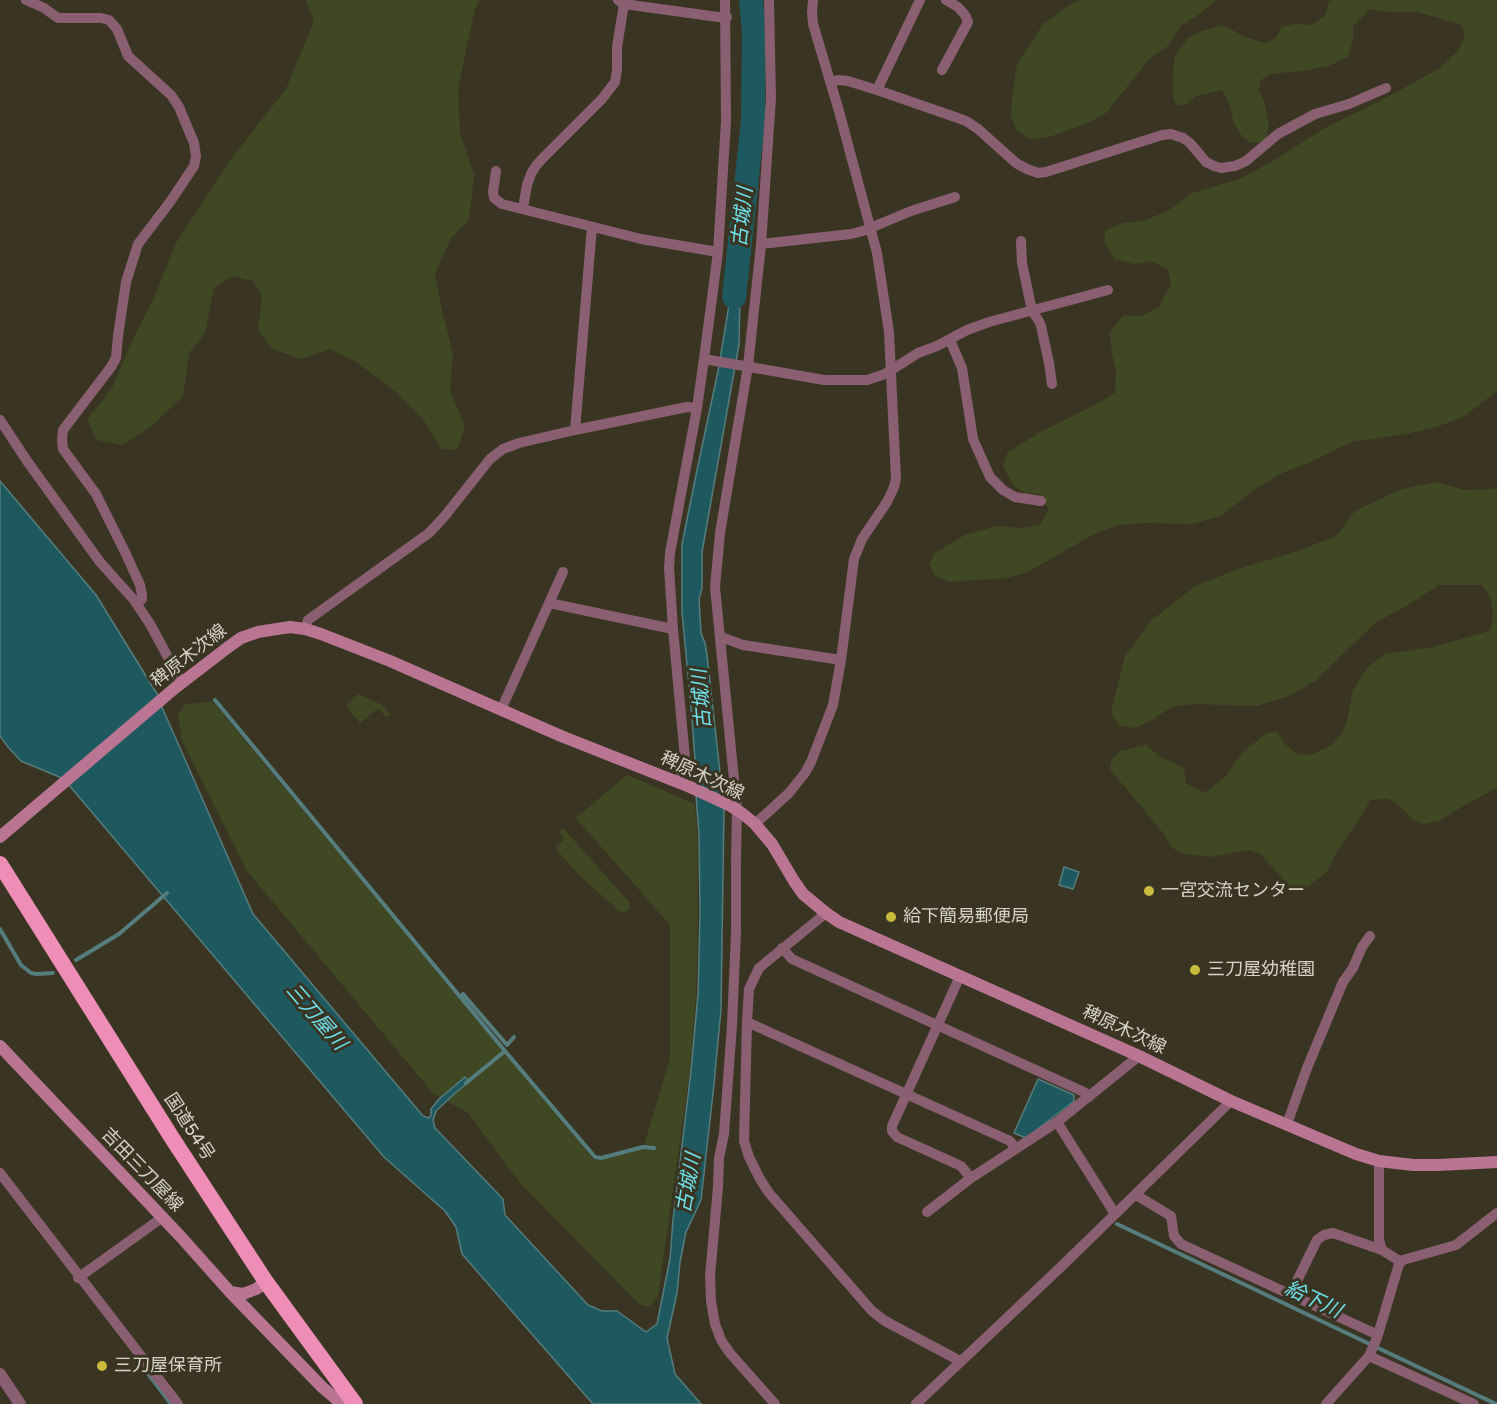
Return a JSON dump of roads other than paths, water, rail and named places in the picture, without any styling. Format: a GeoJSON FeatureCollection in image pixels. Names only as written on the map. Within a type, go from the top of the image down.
{"type":"FeatureCollection","features":[{"type":"Feature","properties":{"kind":"highway","name":"国道54号"},"geometry":{"type":"LineString","coordinates":[[0,864],[172,1138],[266,1282],[355,1404]]}},
{"type":"Feature","properties":{"kind":"main road","name":"稗原木次線"},"geometry":{"type":"LineString","coordinates":[[3,834],[179,686],[241,638],[274,629],[290,627],[304,629],[390,661],[561,736],[733,807],[755,824],[772,844],[803,894],[840,922],[1140,1056],[1231,1101],[1356,1154],[1379,1161],[1421,1165],[1497,1162]]}},
{"type":"Feature","properties":{"kind":"main road","name":"吉田三刀屋線"},"geometry":{"type":"LineString","coordinates":[[0,1046],[163,1217],[230,1292],[322,1387],[342,1404]]}},
{"type":"Feature","properties":{"kind":"main road"},"geometry":{"type":"LineString","coordinates":[[230,1292],[243,1294],[266,1282]]}},
{"type":"Feature","properties":{"kind":"street"},"geometry":{"type":"LineString","coordinates":[[26,0],[44,8],[58,18],[109,20],[117,29],[128,56],[171,95],[179,107],[194,143],[196,156],[194,166],[138,244],[126,282],[116,358],[111,368],[63,430],[63,449],[96,494],[140,585],[142,599],[136,604]]}},
{"type":"Feature","properties":{"kind":"street"},"geometry":{"type":"LineString","coordinates":[[684,785],[685,758],[669,568],[706,359],[718,252],[726,121],[727,17],[725,0]]}},
{"type":"Feature","properties":{"kind":"street"},"geometry":{"type":"LineString","coordinates":[[769,0],[771,98],[761,244],[720,533],[715,587],[721,638],[733,807],[736,932],[724,1134],[718,1158],[718,1187],[710,1276],[711,1301],[715,1324],[721,1340],[775,1404]]}},
{"type":"Feature","properties":{"kind":"street"},"geometry":{"type":"LineString","coordinates":[[755,824],[789,793],[808,768],[833,705],[842,660],[854,559],[862,539],[886,502],[896,479],[889,332],[877,253],[813,24],[813,0]]}},
{"type":"Feature","properties":{"kind":"street"},"geometry":{"type":"LineString","coordinates":[[877,90],[920,0]]}},
{"type":"Feature","properties":{"kind":"street"},"geometry":{"type":"LineString","coordinates":[[942,70],[968,21],[958,7],[946,0]]}},
{"type":"Feature","properties":{"kind":"street"},"geometry":{"type":"LineString","coordinates":[[523,208],[527,185],[535,166],[602,99],[615,82],[621,2],[727,17]]}},
{"type":"Feature","properties":{"kind":"street"},"geometry":{"type":"LineString","coordinates":[[830,82],[848,81],[966,122],[978,129],[1016,163],[1038,173],[1171,134],[1190,143],[1206,162],[1221,168],[1235,166],[1242,164],[1278,135],[1315,114],[1349,104],[1386,88]]}},
{"type":"Feature","properties":{"kind":"street"},"geometry":{"type":"LineString","coordinates":[[496,171],[494,198],[502,204],[641,239],[718,252]]}},
{"type":"Feature","properties":{"kind":"street"},"geometry":{"type":"LineString","coordinates":[[761,244],[850,234],[955,197]]}},
{"type":"Feature","properties":{"kind":"street"},"geometry":{"type":"LineString","coordinates":[[575,430],[592,227]]}},
{"type":"Feature","properties":{"kind":"street"},"geometry":{"type":"LineString","coordinates":[[1021,241],[1022,263],[1032,311],[1041,326],[1052,384]]}},
{"type":"Feature","properties":{"kind":"street"},"geometry":{"type":"LineString","coordinates":[[706,359],[824,380],[867,380],[885,374],[918,353],[967,330],[1108,290]]}},
{"type":"Feature","properties":{"kind":"street"},"geometry":{"type":"LineString","coordinates":[[950,339],[962,368],[973,440],[990,477],[1003,490],[1015,497],[1041,501]]}},
{"type":"Feature","properties":{"kind":"street"},"geometry":{"type":"LineString","coordinates":[[304,629],[308,620],[429,533],[490,459],[503,449],[519,442],[575,430],[687,407],[697,408]]}},
{"type":"Feature","properties":{"kind":"street"},"geometry":{"type":"LineString","coordinates":[[0,420],[100,562],[150,624],[179,686]]}},
{"type":"Feature","properties":{"kind":"street"},"geometry":{"type":"LineString","coordinates":[[501,710],[562,572]]}},
{"type":"Feature","properties":{"kind":"street"},"geometry":{"type":"LineString","coordinates":[[549,603],[673,629]]}},
{"type":"Feature","properties":{"kind":"street"},"geometry":{"type":"LineString","coordinates":[[721,638],[743,645],[842,660]]}},
{"type":"Feature","properties":{"kind":"street"},"geometry":{"type":"LineString","coordinates":[[826,913],[759,968],[749,989],[744,1141],[749,1157],[769,1193],[872,1311],[885,1321],[960,1361]]}},
{"type":"Feature","properties":{"kind":"street"},"geometry":{"type":"LineString","coordinates":[[1287,1124],[1306,1068],[1343,981],[1353,968],[1362,947],[1370,936]]}},
{"type":"Feature","properties":{"kind":"street"},"geometry":{"type":"LineString","coordinates":[[782,948],[792,959],[1084,1092],[1089,1097]]}},
{"type":"Feature","properties":{"kind":"street"},"geometry":{"type":"LineString","coordinates":[[960,976],[892,1126],[894,1134],[900,1139],[961,1166],[972,1178]]}},
{"type":"Feature","properties":{"kind":"street"},"geometry":{"type":"LineString","coordinates":[[747,1022],[1010,1140],[1016,1149]]}},
{"type":"Feature","properties":{"kind":"street"},"geometry":{"type":"LineString","coordinates":[[927,1212],[972,1178],[1057,1122],[1140,1056]]}},
{"type":"Feature","properties":{"kind":"street"},"geometry":{"type":"LineString","coordinates":[[916,1404],[1136,1195],[1231,1101]]}},
{"type":"Feature","properties":{"kind":"street"},"geometry":{"type":"LineString","coordinates":[[1057,1122],[1115,1214]]}},
{"type":"Feature","properties":{"kind":"street"},"geometry":{"type":"LineString","coordinates":[[1379,1161],[1378,1240],[1382,1250]]}},
{"type":"Feature","properties":{"kind":"street"},"geometry":{"type":"LineString","coordinates":[[0,1173],[178,1404]]}},
{"type":"Feature","properties":{"kind":"street"},"geometry":{"type":"LineString","coordinates":[[1136,1195],[1171,1216],[1174,1236],[1180,1244],[1377,1336]]}},
{"type":"Feature","properties":{"kind":"street"},"geometry":{"type":"LineString","coordinates":[[1326,1404],[1370,1353],[1399,1264],[1403,1260],[1456,1245],[1497,1214]]}},
{"type":"Feature","properties":{"kind":"street"},"geometry":{"type":"LineString","coordinates":[[79,1278],[163,1217]]}},
{"type":"Feature","properties":{"kind":"street"},"geometry":{"type":"LineString","coordinates":[[1290,1295],[1317,1240],[1324,1235],[1333,1233],[1382,1250],[1401,1262]]}},
{"type":"Feature","properties":{"kind":"street"},"geometry":{"type":"LineString","coordinates":[[1370,1353],[1474,1404]]}},
{"type":"Feature","properties":{"kind":"street"},"geometry":{"type":"LineString","coordinates":[[0,1374],[20,1404]]}},
{"type":"Feature","properties":{"kind":"water"},"geometry":{"type":"Polygon","coordinates":[[[741,250],[739,344],[702,552],[702,588],[699,599],[701,633],[707,655],[723,799],[697,786],[682,612],[682,544],[741,250]]]}},
{"type":"Feature","properties":{"kind":"water"},"geometry":{"type":"Polygon","coordinates":[[[0,481],[96,595],[159,697],[62,778],[21,761],[0,736],[0,481]]]}},
{"type":"Feature","properties":{"kind":"water","name":"三刀屋川"},"geometry":{"type":"Polygon","coordinates":[[[161,705],[253,914],[423,1116],[429,1118],[431,1109],[439,1099],[465,1077],[469,1082],[436,1111],[433,1120],[435,1128],[503,1199],[505,1215],[588,1305],[602,1311],[617,1311],[646,1332],[657,1324],[670,1259],[691,1071],[698,994],[700,915],[696,795],[724,808],[721,1009],[714,1084],[701,1200],[686,1232],[677,1293],[667,1338],[675,1374],[701,1404],[593,1404],[462,1254],[456,1227],[445,1211],[384,1157],[68,784],[161,705]]]}},
{"type":"Feature","properties":{"kind":"water"},"geometry":{"type":"Polygon","coordinates":[[[1064,867],[1079,872],[1073,889],[1059,885],[1064,867]]]}},
{"type":"Feature","properties":{"kind":"water"},"geometry":{"type":"Polygon","coordinates":[[[1038,1079],[1074,1095],[1074,1101],[1026,1138],[1014,1133],[1038,1079]]]}},
{"type":"Feature","properties":{"kind":"waterway","name":"古城川"},"geometry":{"type":"LineString","coordinates":[[734,297],[753,121],[754,32],[751,0]]}},
{"type":"Feature","properties":{"kind":"waterway"},"geometry":{"type":"LineString","coordinates":[[215,700],[595,1157],[601,1158],[643,1147],[654,1148]]}},
{"type":"Feature","properties":{"kind":"waterway"},"geometry":{"type":"LineString","coordinates":[[76,960],[119,934],[167,893]]}},
{"type":"Feature","properties":{"kind":"waterway"},"geometry":{"type":"LineString","coordinates":[[0,929],[21,965],[31,973],[53,973]]}},
{"type":"Feature","properties":{"kind":"waterway"},"geometry":{"type":"LineString","coordinates":[[463,994],[507,1045],[514,1037]]}},
{"type":"Feature","properties":{"kind":"waterway"},"geometry":{"type":"LineString","coordinates":[[466,1083],[505,1051]]}},
{"type":"Feature","properties":{"kind":"waterway","name":"給下川"},"geometry":{"type":"LineString","coordinates":[[1117,1224],[1496,1404]]}},
{"type":"Feature","properties":{"kind":"waterway"},"geometry":{"type":"LineString","coordinates":[[146,1371],[171,1404]]}},
{"type":"Feature","properties":{"kind":"place","name":"一宮交流センター"},"geometry":{"type":"Point","coordinates":[1149,891]}},
{"type":"Feature","properties":{"kind":"place","name":"給下簡易郵便局"},"geometry":{"type":"Point","coordinates":[891,917]}},
{"type":"Feature","properties":{"kind":"place","name":"三刀屋幼稚園"},"geometry":{"type":"Point","coordinates":[1195,970]}},
{"type":"Feature","properties":{"kind":"place","name":"三刀屋保育所"},"geometry":{"type":"Point","coordinates":[102,1366]}}]}
